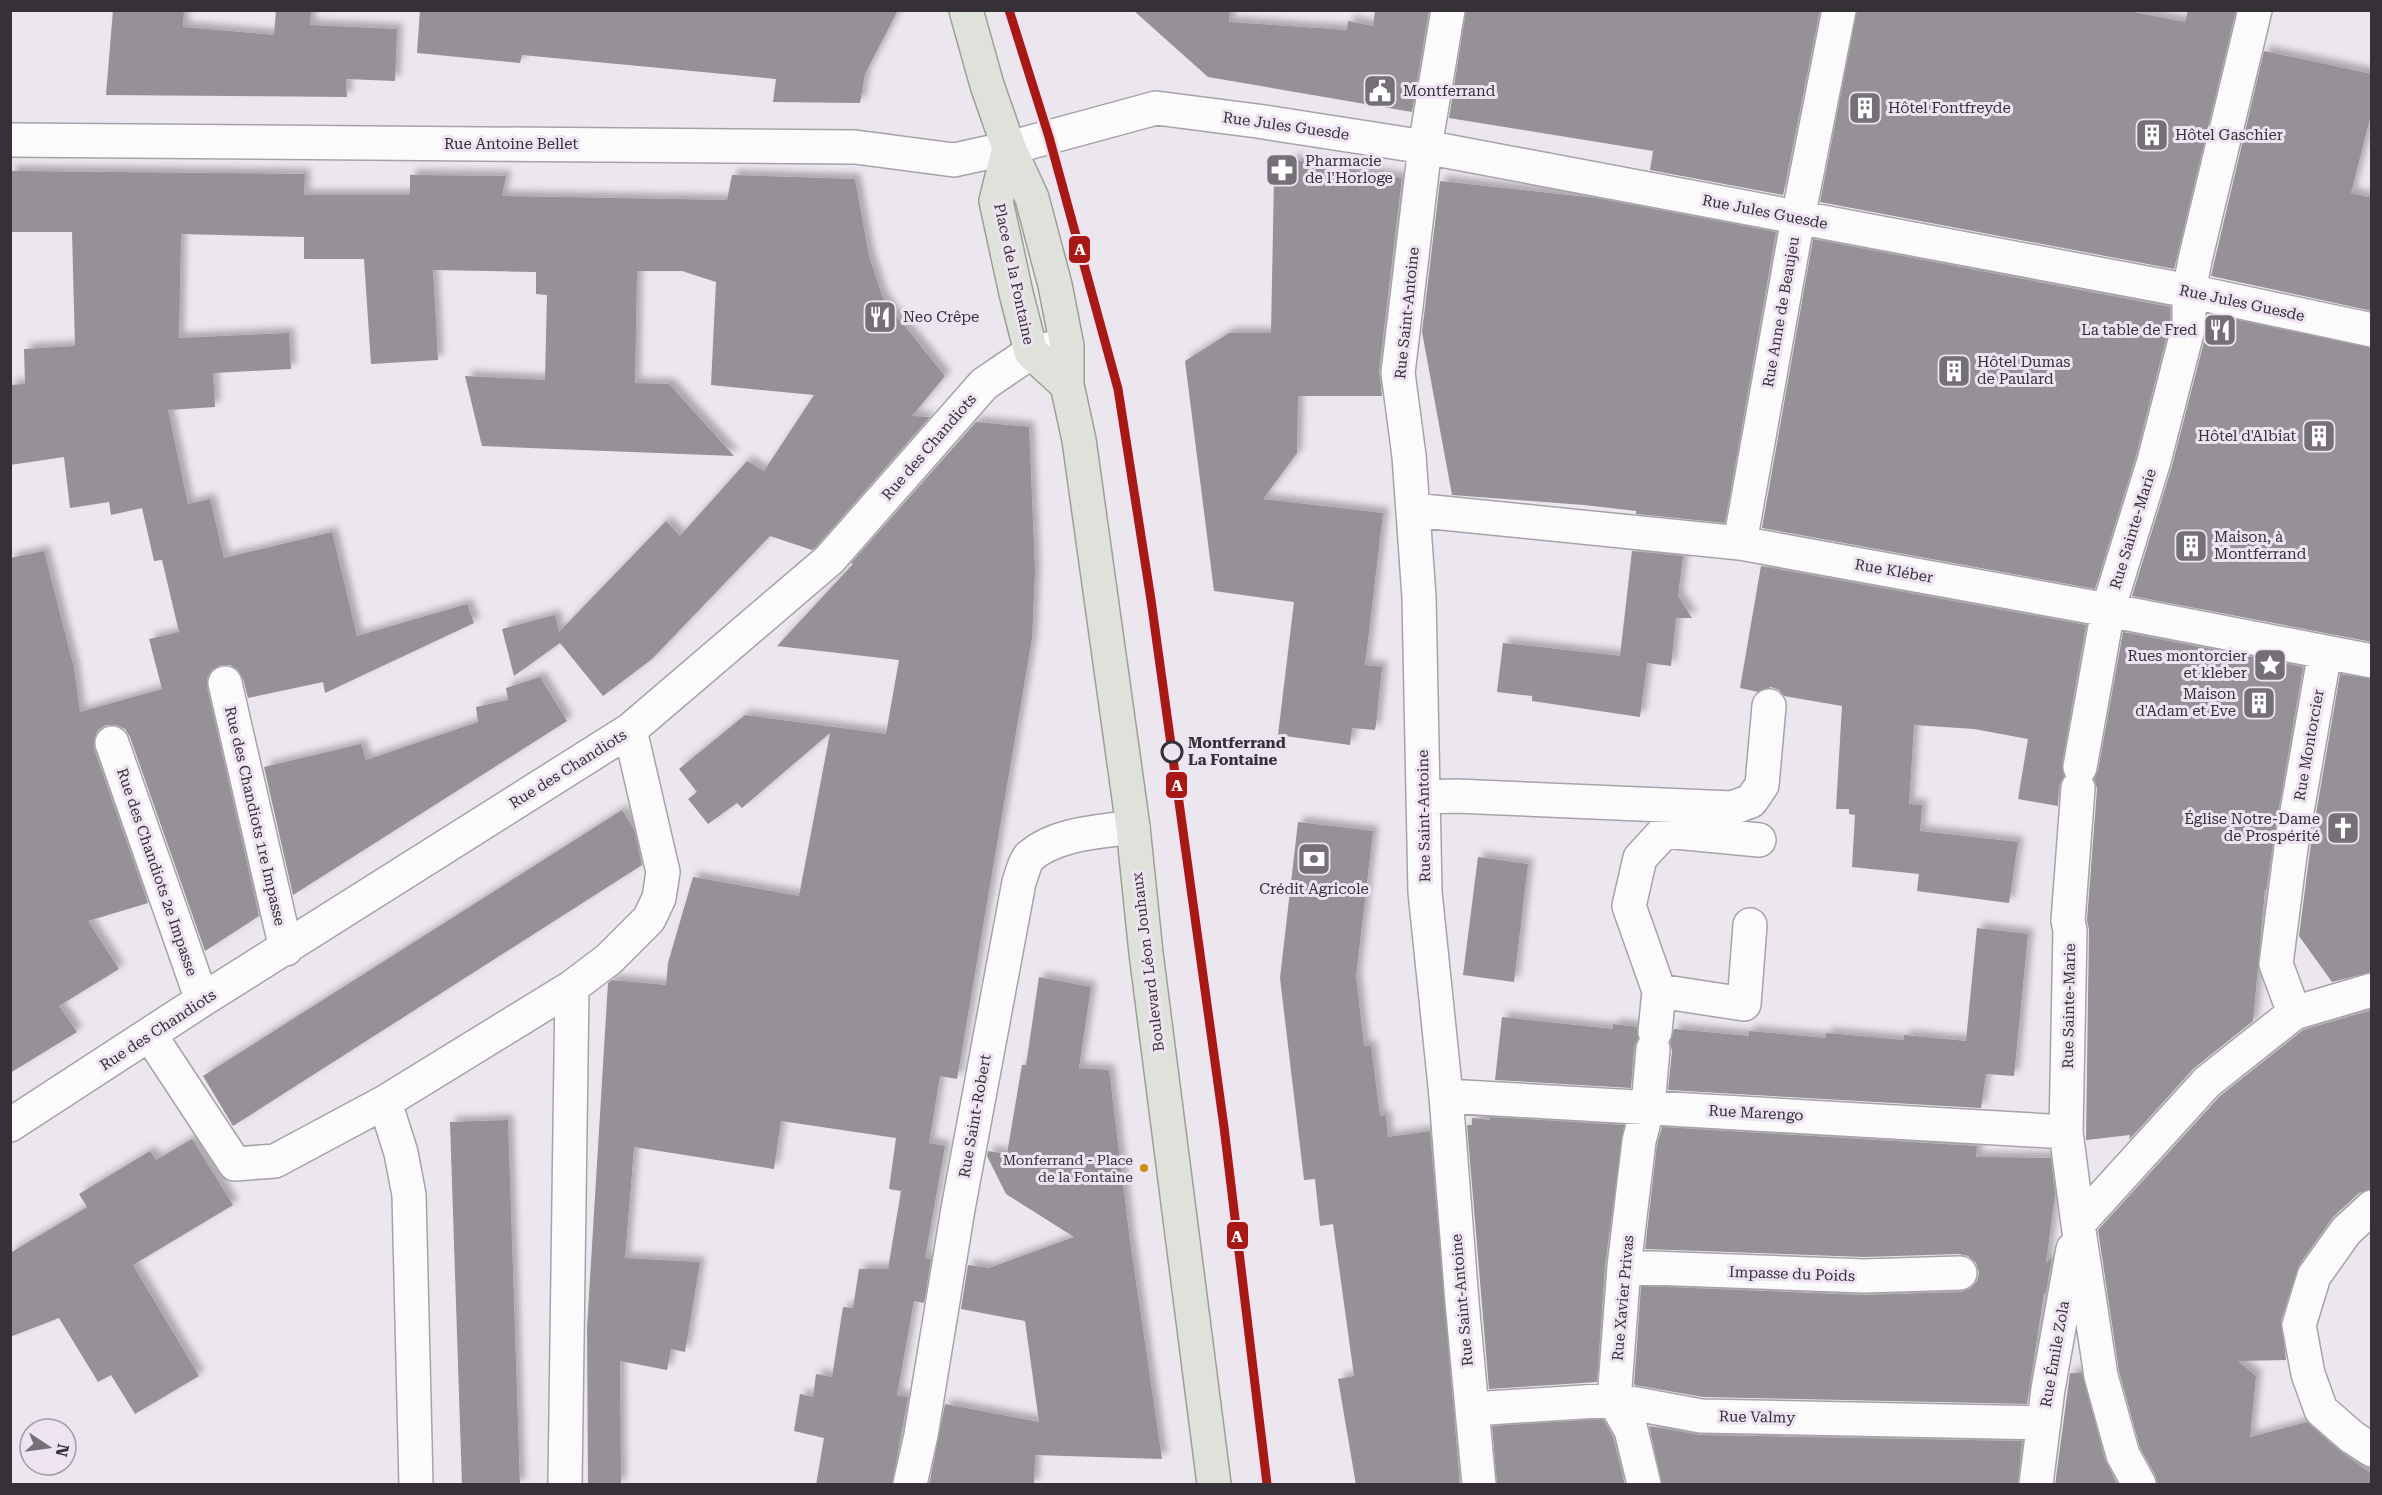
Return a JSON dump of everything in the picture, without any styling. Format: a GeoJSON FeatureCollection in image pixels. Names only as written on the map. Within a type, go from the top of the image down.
{"type":"FeatureCollection","features":[{"type":"Feature","properties":{"kind":"main road"},"geometry":{"type":"LineString","coordinates":[[966,10],[987,85],[1009,148],[1032,198],[1055,285],[1067,346],[1067,385]]}},
{"type":"Feature","properties":{"kind":"main road","name":"Place de la Fontaine"},"geometry":{"type":"LineString","coordinates":[[1009,148],[996,201],[1031,352],[1067,385]]}},
{"type":"Feature","properties":{"kind":"main road","name":"Boulevard Léon Jouhaux"},"geometry":{"type":"LineString","coordinates":[[1067,385],[1079,440],[1133,827],[1146,953],[1214,1485]]}},
{"type":"Feature","properties":{"kind":"street","name":"Rue Saint-Antoine"},"geometry":{"type":"LineString","coordinates":[[1448,10],[1425,147],[1398,373],[1409,456],[1419,597],[1425,892],[1446,1096],[1479,1485]]}},
{"type":"Feature","properties":{"kind":"street","name":"Rue Anne de Beaujeu"},"geometry":{"type":"LineString","coordinates":[[1740,543],[1798,218],[1839,10]]}},
{"type":"Feature","properties":{"kind":"street","name":"Rue Sainte-Marie"},"geometry":{"type":"LineString","coordinates":[[2078,1224],[2067,1132],[2070,930],[2068,921],[2079,778],[2108,610],[2154,461],[2189,325],[2188,291],[2255,10]]}},
{"type":"Feature","properties":{"kind":"street","name":"Rue Jules Guesde"},"geometry":{"type":"LineString","coordinates":[[1009,148],[1155,108],[1257,121],[1425,147],[2188,291],[2372,330]]}},
{"type":"Feature","properties":{"kind":"street","name":"Rue Antoine Bellet"},"geometry":{"type":"LineString","coordinates":[[10,140],[855,147],[954,160],[1009,148]]}},
{"type":"Feature","properties":{"kind":"street","name":"Rue des Chandiots"},"geometry":{"type":"LineString","coordinates":[[10,1125],[202,1000],[630,730],[830,560],[984,384],[1031,352],[1067,346]]}},
{"type":"Feature","properties":{"kind":"street","name":"Rue Kléber"},"geometry":{"type":"LineString","coordinates":[[1413,510],[1740,543],[2372,661]]}},
{"type":"Feature","properties":{"kind":"street","name":"Rue Montorcier"},"geometry":{"type":"LineString","coordinates":[[2294,1013],[2276,964],[2292,840],[2325,652]]}},
{"type":"Feature","properties":{"kind":"street","name":"Rue des Chandiots 1re Impasse"},"geometry":{"type":"LineString","coordinates":[[225,683],[286,949]]}},
{"type":"Feature","properties":{"kind":"street"},"geometry":{"type":"LineString","coordinates":[[1424,797],[1456,796],[1732,808],[1751,801],[1762,785],[1769,706]]}},
{"type":"Feature","properties":{"kind":"street"},"geometry":{"type":"LineString","coordinates":[[150,1035],[235,1164],[275,1161],[385,1102],[572,987],[609,959],[649,920],[659,898],[663,872],[660,851],[630,730]]}},
{"type":"Feature","properties":{"kind":"street","name":"Rue des Chandiots 2e Impasse"},"geometry":{"type":"LineString","coordinates":[[112,743],[202,1000]]}},
{"type":"Feature","properties":{"kind":"street","name":"Rue Saint-Robert"},"geometry":{"type":"LineString","coordinates":[[910,1485],[921,1435],[987,1048],[1019,882],[1029,857],[1048,846],[1076,836],[1133,827]]}},
{"type":"Feature","properties":{"kind":"street"},"geometry":{"type":"LineString","coordinates":[[1750,925],[1744,1004],[1659,991],[1629,906],[1640,858],[1665,831],[1759,840]]}},
{"type":"Feature","properties":{"kind":"street"},"geometry":{"type":"LineString","coordinates":[[565,1485],[572,987]]}},
{"type":"Feature","properties":{"kind":"street"},"geometry":{"type":"LineString","coordinates":[[2139,1485],[2123,1455],[2101,1376],[2078,1224],[2207,1082],[2294,1013],[2372,990]]}},
{"type":"Feature","properties":{"kind":"street","name":"Rue Xavier Privas"},"geometry":{"type":"LineString","coordinates":[[1614,1400],[1624,1267],[1639,1141],[1648,1106],[1659,991]]}},
{"type":"Feature","properties":{"kind":"street","name":"Rue Marengo"},"geometry":{"type":"LineString","coordinates":[[1446,1096],[2067,1132]]}},
{"type":"Feature","properties":{"kind":"street"},"geometry":{"type":"LineString","coordinates":[[385,1102],[401,1153],[409,1195],[416,1485]]}},
{"type":"Feature","properties":{"kind":"street"},"geometry":{"type":"LineString","coordinates":[[2372,1207],[2346,1231],[2314,1276],[2299,1325],[2308,1374],[2321,1410],[2352,1437],[2372,1450]]}},
{"type":"Feature","properties":{"kind":"street","name":"Rue Émile Zola"},"geometry":{"type":"LineString","coordinates":[[2037,1485],[2044,1423],[2078,1224]]}},
{"type":"Feature","properties":{"kind":"street","name":"Impasse du Poids"},"geometry":{"type":"LineString","coordinates":[[1624,1267],[1864,1276],[1960,1273]]}},
{"type":"Feature","properties":{"kind":"street"},"geometry":{"type":"LineString","coordinates":[[1614,1400],[1631,1430],[1644,1485]]}},
{"type":"Feature","properties":{"kind":"street","name":"Rue Valmy"},"geometry":{"type":"LineString","coordinates":[[1472,1409],[1614,1400],[1701,1416],[2044,1423]]}},
{"type":"Feature","properties":{"kind":"building"},"geometry":{"type":"Polygon","coordinates":[[[113,10],[184,10],[183,27],[274,35],[276,10],[311,10],[310,25],[397,29],[395,81],[346,79],[347,97],[106,95],[113,10]]]}},
{"type":"Feature","properties":{"kind":"building"},"geometry":{"type":"Polygon","coordinates":[[[420,10],[898,10],[865,74],[860,103],[773,102],[776,79],[522,55],[520,63],[417,53],[420,10]]]}},
{"type":"Feature","properties":{"kind":"building"},"geometry":{"type":"Polygon","coordinates":[[[1133,10],[1230,10],[1229,22],[1347,30],[1348,21],[1373,26],[1375,10],[1429,10],[1412,112],[1208,77],[1133,10]]]}},
{"type":"Feature","properties":{"kind":"building"},"geometry":{"type":"Polygon","coordinates":[[[1466,10],[1820,10],[1783,195],[1650,170],[1653,151],[1449,118],[1466,10]]]}},
{"type":"Feature","properties":{"kind":"building"},"geometry":{"type":"Polygon","coordinates":[[[1857,10],[2123,10],[2185,22],[2188,10],[2236,10],[2174,269],[1820,202],[1857,10]]]}},
{"type":"Feature","properties":{"kind":"building"},"geometry":{"type":"Polygon","coordinates":[[[2264,51],[2372,74],[2372,110],[2351,193],[2372,198],[2372,311],[2211,276],[2264,51]]]}},
{"type":"Feature","properties":{"kind":"building"},"geometry":{"type":"Polygon","coordinates":[[[1293,160],[1402,178],[1379,371],[1382,396],[1298,396],[1297,453],[1263,499],[1383,513],[1365,665],[1382,667],[1376,724],[1375,730],[1352,728],[1350,745],[1278,735],[1294,602],[1214,591],[1185,361],[1229,333],[1271,333],[1274,178],[1293,160]]]}},
{"type":"Feature","properties":{"kind":"building"},"geometry":{"type":"Polygon","coordinates":[[[10,171],[305,174],[304,195],[410,195],[410,175],[506,176],[502,196],[727,200],[732,175],[855,179],[869,256],[881,293],[886,303],[945,376],[912,416],[930,417],[816,547],[812,550],[770,536],[652,659],[603,696],[560,643],[514,676],[502,629],[555,615],[559,632],[666,521],[680,536],[747,461],[764,471],[814,395],[711,385],[716,282],[682,271],[637,271],[635,383],[669,384],[734,456],[482,446],[465,376],[545,380],[547,295],[536,294],[536,272],[433,270],[438,360],[371,364],[364,259],[304,259],[304,237],[181,234],[179,338],[289,333],[291,369],[213,373],[215,407],[168,410],[188,504],[210,499],[224,558],[332,532],[357,636],[467,604],[474,623],[325,693],[323,682],[248,698],[238,670],[230,665],[221,665],[212,670],[207,678],[207,687],[259,916],[205,951],[130,737],[125,729],[116,725],[106,725],[98,730],[94,739],[94,749],[148,903],[88,921],[119,969],[59,1006],[77,1032],[10,1073],[10,558],[44,551],[74,668],[80,712],[162,689],[149,639],[179,632],[162,560],[154,561],[142,508],[111,515],[109,502],[70,508],[64,457],[10,465],[10,385],[25,384],[24,349],[75,346],[72,232],[10,232],[10,171]]]}},
{"type":"Feature","properties":{"kind":"building"},"geometry":{"type":"Polygon","coordinates":[[[1440,181],[1596,198],[1776,232],[1725,523],[1636,514],[1636,511],[1584,505],[1452,495],[1422,332],[1440,181]]]}},
{"type":"Feature","properties":{"kind":"building"},"geometry":{"type":"Polygon","coordinates":[[[1813,239],[2170,307],[2170,323],[2136,456],[2095,589],[1762,528],[1813,239]]]}},
{"type":"Feature","properties":{"kind":"building"},"geometry":{"type":"Polygon","coordinates":[[[2208,314],[2372,348],[2372,642],[2132,596],[2172,466],[2207,330],[2208,314]]]}},
{"type":"Feature","properties":{"kind":"building"},"geometry":{"type":"Polygon","coordinates":[[[976,422],[1029,427],[1035,571],[1032,638],[957,1079],[940,1076],[929,1143],[945,1146],[925,1258],[931,1259],[924,1303],[914,1301],[897,1395],[908,1397],[892,1485],[816,1485],[824,1438],[794,1431],[800,1394],[813,1397],[816,1374],[832,1377],[843,1307],[853,1308],[859,1269],[888,1269],[901,1191],[889,1189],[896,1138],[781,1121],[774,1169],[634,1147],[625,1258],[700,1262],[685,1352],[671,1349],[667,1370],[620,1361],[621,1485],[588,1485],[587,1328],[608,983],[612,980],[666,985],[668,963],[693,877],[799,896],[830,733],[742,808],[737,803],[708,824],[688,799],[697,792],[679,769],[745,715],[886,734],[899,660],[777,646],[853,564],[851,563],[976,422]]]}},
{"type":"Feature","properties":{"kind":"building"},"geometry":{"type":"Polygon","coordinates":[[[1632,551],[1683,556],[1678,596],[1692,618],[1676,618],[1671,666],[1647,663],[1640,717],[1532,701],[1532,696],[1497,692],[1503,643],[1620,656],[1632,551]]]}},
{"type":"Feature","properties":{"kind":"building"},"geometry":{"type":"Polygon","coordinates":[[[1761,566],[2086,625],[2062,764],[2064,776],[2059,786],[2058,806],[2018,799],[2028,739],[1974,729],[1914,725],[1909,804],[1922,805],[1920,831],[2018,842],[2009,903],[1917,891],[1919,874],[1852,867],[1855,815],[1849,814],[1849,809],[1836,809],[1842,706],[1784,696],[1779,690],[1771,687],[1758,692],[1740,688],[1761,566]]]}},
{"type":"Feature","properties":{"kind":"building"},"geometry":{"type":"Polygon","coordinates":[[[2123,632],[2303,667],[2266,892],[2265,889],[2253,1021],[2193,1069],[2129,1140],[2130,1135],[2086,1140],[2089,930],[2087,920],[2097,789],[2094,779],[2098,770],[2123,632]]]}},
{"type":"Feature","properties":{"kind":"building","name":"Église Notre-Dame de Prospérité"},"geometry":{"type":"Polygon","coordinates":[[[2340,674],[2372,679],[2372,972],[2332,982],[2299,936],[2311,843],[2340,674]]]}},
{"type":"Feature","properties":{"kind":"building"},"geometry":{"type":"Polygon","coordinates":[[[540,677],[567,721],[293,895],[264,767],[361,744],[366,760],[478,722],[476,707],[508,700],[506,688],[540,677]]]}},
{"type":"Feature","properties":{"kind":"building"},"geometry":{"type":"Polygon","coordinates":[[[622,810],[634,829],[642,865],[233,1126],[203,1076],[622,810]]]}},
{"type":"Feature","properties":{"kind":"building"},"geometry":{"type":"Polygon","coordinates":[[[1298,822],[1373,831],[1356,976],[1364,1046],[1371,1046],[1380,1116],[1386,1116],[1388,1137],[1430,1131],[1460,1485],[1356,1485],[1338,1379],[1354,1376],[1333,1224],[1320,1226],[1315,1179],[1304,1180],[1280,978],[1298,822]]]}},
{"type":"Feature","properties":{"kind":"building"},"geometry":{"type":"Polygon","coordinates":[[[1478,857],[1528,864],[1514,982],[1463,975],[1478,857]]]}},
{"type":"Feature","properties":{"kind":"building"},"geometry":{"type":"Polygon","coordinates":[[[1977,928],[2028,934],[2014,1076],[1986,1074],[1981,1108],[1668,1090],[1672,1051],[1670,1043],[1674,1029],[1749,1036],[1749,1031],[1826,1038],[1826,1033],[1904,1040],[1904,1035],[1966,1041],[1977,928]]]}},
{"type":"Feature","properties":{"kind":"building"},"geometry":{"type":"Polygon","coordinates":[[[1039,977],[1091,987],[1079,1068],[1109,1070],[1130,1241],[1162,1459],[1035,1455],[1034,1485],[929,1485],[945,1404],[1039,1422],[1025,1321],[961,1309],[968,1265],[989,1268],[1074,1237],[1006,1194],[987,1156],[988,1151],[1007,1154],[1022,1065],[1026,1065],[1039,977]]]}},
{"type":"Feature","properties":{"kind":"building"},"geometry":{"type":"Polygon","coordinates":[[[2372,1010],[2372,1189],[2359,1193],[2333,1217],[2299,1265],[2281,1320],[2286,1360],[2238,1361],[2256,1376],[2250,1437],[2307,1422],[2340,1451],[2372,1474],[2372,1485],[2158,1485],[2140,1448],[2119,1372],[2098,1230],[2220,1096],[2303,1030],[2372,1010]]]}},
{"type":"Feature","properties":{"kind":"building"},"geometry":{"type":"Polygon","coordinates":[[[1502,1017],[1613,1029],[1613,1024],[1637,1027],[1638,1038],[1634,1047],[1631,1088],[1495,1080],[1502,1017]]]}},
{"type":"Feature","properties":{"kind":"building"},"geometry":{"type":"Polygon","coordinates":[[[1490,1117],[1624,1125],[1605,1265],[1597,1382],[1489,1389],[1467,1125],[1472,1125],[1472,1118],[1490,1120],[1490,1117]]]}},
{"type":"Feature","properties":{"kind":"building"},"geometry":{"type":"Polygon","coordinates":[[[508,1120],[520,1485],[462,1485],[450,1122],[508,1120]]]}},
{"type":"Feature","properties":{"kind":"building"},"geometry":{"type":"Polygon","coordinates":[[[1662,1127],[1977,1146],[1976,1157],[2051,1158],[2055,1194],[2046,1263],[2052,1257],[2046,1293],[2044,1293],[2027,1404],[1703,1397],[1634,1385],[1641,1286],[1863,1295],[1961,1292],[1970,1289],[1977,1281],[1979,1273],[1976,1263],[1968,1256],[1959,1254],[1864,1257],[1645,1249],[1657,1144],[1662,1127]]]}},
{"type":"Feature","properties":{"kind":"building"},"geometry":{"type":"Polygon","coordinates":[[[192,1139],[233,1205],[133,1265],[199,1376],[135,1414],[111,1375],[98,1382],[59,1318],[10,1337],[10,1253],[87,1207],[79,1194],[150,1151],[156,1160],[192,1139]]]}},
{"type":"Feature","properties":{"kind":"building"},"geometry":{"type":"Polygon","coordinates":[[[2070,1373],[2082,1373],[2105,1460],[2118,1485],[2055,1485],[2070,1373]]]}},
{"type":"Feature","properties":{"kind":"building"},"geometry":{"type":"Polygon","coordinates":[[[1603,1419],[1613,1437],[1625,1485],[1497,1485],[1492,1426],[1603,1419]]]}},
{"type":"Feature","properties":{"kind":"building"},"geometry":{"type":"Polygon","coordinates":[[[1649,1426],[1701,1435],[2022,1441],[2018,1485],[1662,1485],[1649,1426]]]}},
{"type":"Feature","properties":{"kind":"transit line","name":"A"},"geometry":{"type":"LineString","coordinates":[[1009,10],[1049,137],[1118,389],[1151,600],[1224,1127],[1267,1484]]}},
{"type":"Feature","properties":{"kind":"place","name":"Montferrand"},"geometry":{"type":"Point","coordinates":[1380,91]}},
{"type":"Feature","properties":{"kind":"place","name":"Hôtel Fontfreyde"},"geometry":{"type":"Point","coordinates":[1865,108]}},
{"type":"Feature","properties":{"kind":"place","name":"Hôtel Gaschier"},"geometry":{"type":"Point","coordinates":[2152,135]}},
{"type":"Feature","properties":{"kind":"place","name":"Pharmacie de l'Horloge"},"geometry":{"type":"Point","coordinates":[1282,170]}},
{"type":"Feature","properties":{"kind":"place","name":"Neo Crêpe"},"geometry":{"type":"Point","coordinates":[880,317]}},
{"type":"Feature","properties":{"kind":"place","name":"La table de Fred"},"geometry":{"type":"Point","coordinates":[2220,330]}},
{"type":"Feature","properties":{"kind":"place","name":"Hôtel Dumas de Paulard"},"geometry":{"type":"Point","coordinates":[1954,371]}},
{"type":"Feature","properties":{"kind":"place","name":"Hôtel d'Albiat"},"geometry":{"type":"Point","coordinates":[2319,436]}},
{"type":"Feature","properties":{"kind":"place","name":"Maison, à Montferrand"},"geometry":{"type":"Point","coordinates":[2191,546]}},
{"type":"Feature","properties":{"kind":"place","name":"Rues montorcier et kleber"},"geometry":{"type":"Point","coordinates":[2270,665]}},
{"type":"Feature","properties":{"kind":"place","name":"Maison d'Adam et Eve"},"geometry":{"type":"Point","coordinates":[2259,703]}},
{"type":"Feature","properties":{"kind":"place","name":"Montferrand La Fontaine"},"geometry":{"type":"Point","coordinates":[1172,752]}},
{"type":"Feature","properties":{"kind":"place","name":"Église Notre-Dame de Prospérité"},"geometry":{"type":"Point","coordinates":[2343,828]}},
{"type":"Feature","properties":{"kind":"place","name":"Crédit Agricole"},"geometry":{"type":"Point","coordinates":[1314,859]}},
{"type":"Feature","properties":{"kind":"place","name":"Monferrand - Place de la Fontaine"},"geometry":{"type":"Point","coordinates":[1144,1168]}}]}
